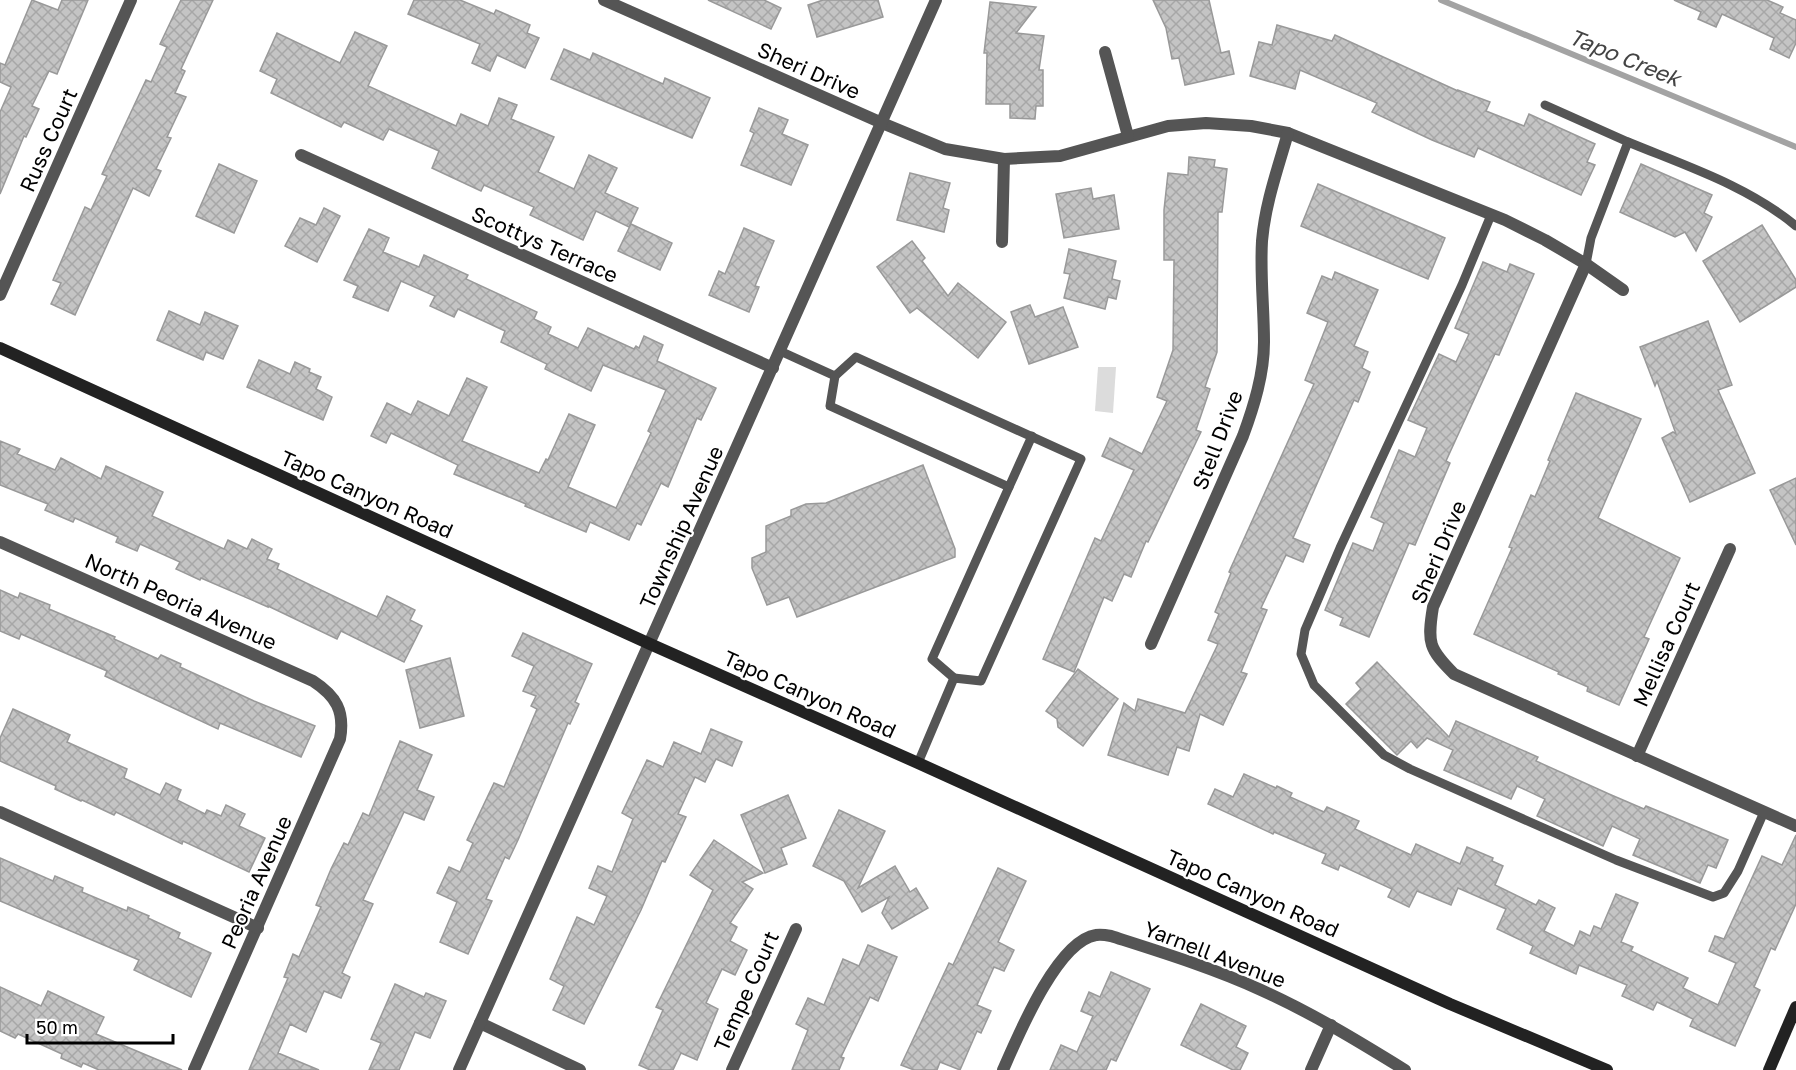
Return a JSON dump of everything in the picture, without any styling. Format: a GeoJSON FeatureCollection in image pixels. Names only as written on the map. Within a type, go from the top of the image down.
{"type":"FeatureCollection","features":[{"type":"Feature","properties":{"kind":"main road","name":"Tapo Canyon Road"},"geometry":{"type":"LineString","coordinates":[[0,348],[1439,999],[1607,1070]]}},
{"type":"Feature","properties":{"kind":"main road"},"geometry":{"type":"LineString","coordinates":[[1769,1070],[1796,1007]]}},
{"type":"Feature","properties":{"kind":"street","name":"Russ Court"},"geometry":{"type":"LineString","coordinates":[[0,295],[131,0]]}},
{"type":"Feature","properties":{"kind":"street","name":"Sheri Drive"},"geometry":{"type":"LineString","coordinates":[[604,0],[945,149],[1004,159],[1060,156],[1168,126],[1206,123],[1251,126],[1288,133],[1491,215],[1545,240],[1586,264],[1623,290]]}},
{"type":"Feature","properties":{"kind":"street","name":"Township Avenue"},"geometry":{"type":"LineString","coordinates":[[459,1070],[936,0]]}},
{"type":"Feature","properties":{"kind":"street"},"geometry":{"type":"LineString","coordinates":[[1105,52],[1128,136]]}},
{"type":"Feature","properties":{"kind":"street","name":"Stell Drive"},"geometry":{"type":"LineString","coordinates":[[1151,644],[1244,436],[1254,406],[1261,375],[1264,344],[1260,273],[1262,237],[1288,133]]}},
{"type":"Feature","properties":{"kind":"street","name":"Scottys Terrace"},"geometry":{"type":"LineString","coordinates":[[301,156],[773,368]]}},
{"type":"Feature","properties":{"kind":"street"},"geometry":{"type":"LineString","coordinates":[[1002,242],[1004,159]]}},
{"type":"Feature","properties":{"kind":"street","name":"Sheri Drive"},"geometry":{"type":"LineString","coordinates":[[1586,264],[1433,607],[1428,633],[1436,656],[1454,674],[1796,826]]}},
{"type":"Feature","properties":{"kind":"street","name":"North Peoria Avenue"},"geometry":{"type":"LineString","coordinates":[[0,542],[313,681],[328,692],[338,707]]}},
{"type":"Feature","properties":{"kind":"street","name":"Mellisa Court"},"geometry":{"type":"LineString","coordinates":[[1637,756],[1730,549]]}},
{"type":"Feature","properties":{"kind":"street","name":"Peoria Avenue"},"geometry":{"type":"LineString","coordinates":[[194,1070],[340,739],[343,723],[338,707]]}},
{"type":"Feature","properties":{"kind":"street"},"geometry":{"type":"LineString","coordinates":[[0,812],[258,928]]}},
{"type":"Feature","properties":{"kind":"street","name":"Tempe Court"},"geometry":{"type":"LineString","coordinates":[[732,1070],[796,929]]}},
{"type":"Feature","properties":{"kind":"street","name":"Yarnell Avenue"},"geometry":{"type":"LineString","coordinates":[[1003,1070],[1025,1022],[1057,965],[1068,951],[1095,935],[1121,939],[1218,972],[1261,990],[1331,1024],[1405,1070]]}},
{"type":"Feature","properties":{"kind":"street"},"geometry":{"type":"LineString","coordinates":[[480,1023],[580,1070]]}},
{"type":"Feature","properties":{"kind":"street"},"geometry":{"type":"LineString","coordinates":[[1311,1070],[1331,1024]]}},
{"type":"Feature","properties":{"kind":"lane"},"geometry":{"type":"LineString","coordinates":[[1545,105],[1720,180],[1757,198],[1796,226]]}},
{"type":"Feature","properties":{"kind":"lane"},"geometry":{"type":"LineString","coordinates":[[1586,264],[1591,238],[1628,142]]}},
{"type":"Feature","properties":{"kind":"lane"},"geometry":{"type":"LineString","coordinates":[[1491,215],[1462,285],[1340,548],[1305,630],[1301,654],[1314,685],[1384,755],[1401,765],[1616,860],[1713,897],[1724,893],[1738,871],[1764,812]]}},
{"type":"Feature","properties":{"kind":"lane"},"geometry":{"type":"LineString","coordinates":[[780,351],[834,375]]}},
{"type":"Feature","properties":{"kind":"lane"},"geometry":{"type":"LineString","coordinates":[[1009,487],[830,406],[834,375],[856,357],[981,411],[1081,459],[981,681],[954,678],[932,659],[1032,436]]}},
{"type":"Feature","properties":{"kind":"lane"},"geometry":{"type":"LineString","coordinates":[[918,763],[954,678]]}},
{"type":"Feature","properties":{"kind":"shaded area"},"geometry":{"type":"Polygon","coordinates":[[[1098,367],[1116,367],[1113,413],[1095,411],[1098,367]]]}},
{"type":"Feature","properties":{"kind":"building"},"geometry":{"type":"Polygon","coordinates":[[[32,0],[58,10],[62,0],[88,0],[57,74],[49,71],[32,106],[39,109],[26,137],[24,136],[0,194],[0,112],[11,87],[0,82],[0,63],[5,65],[32,0]]]}},
{"type":"Feature","properties":{"kind":"building"},"geometry":{"type":"Polygon","coordinates":[[[181,0],[213,0],[181,69],[185,71],[175,93],[186,97],[167,137],[171,138],[156,169],[161,171],[149,196],[133,188],[75,315],[51,304],[61,283],[53,280],[85,207],[91,210],[107,176],[102,174],[146,80],[151,82],[167,47],[160,44],[181,0]]]}},
{"type":"Feature","properties":{"kind":"building"},"geometry":{"type":"Polygon","coordinates":[[[414,0],[460,0],[494,14],[496,10],[530,25],[527,33],[539,38],[525,68],[497,55],[490,71],[472,63],[480,44],[408,14],[414,0]]]}},
{"type":"Feature","properties":{"kind":"building"},"geometry":{"type":"Polygon","coordinates":[[[708,0],[764,0],[781,8],[771,29],[708,0]]]}},
{"type":"Feature","properties":{"kind":"building"},"geometry":{"type":"Polygon","coordinates":[[[823,0],[878,0],[883,17],[817,37],[808,5],[823,0]]]}},
{"type":"Feature","properties":{"kind":"building"},"geometry":{"type":"Polygon","coordinates":[[[1153,0],[1209,0],[1221,53],[1229,51],[1234,74],[1185,85],[1179,58],[1172,59],[1166,28],[1153,0]]]}},
{"type":"Feature","properties":{"kind":"building"},"geometry":{"type":"Polygon","coordinates":[[[1674,0],[1767,0],[1783,7],[1780,13],[1796,20],[1796,43],[1789,58],[1770,49],[1774,38],[1722,14],[1716,27],[1698,19],[1701,12],[1674,0]]]}},
{"type":"Feature","properties":{"kind":"building"},"geometry":{"type":"Polygon","coordinates":[[[990,2],[1036,7],[1016,33],[1044,36],[1039,70],[1043,70],[1043,106],[1036,106],[1035,119],[1010,118],[1010,104],[986,104],[987,53],[984,53],[990,2]]]}},
{"type":"Feature","properties":{"kind":"building"},"geometry":{"type":"Polygon","coordinates":[[[1277,25],[1332,41],[1335,35],[1458,91],[1490,102],[1486,111],[1524,126],[1529,114],[1595,144],[1587,162],[1595,165],[1581,195],[1478,148],[1474,157],[1432,140],[1372,112],[1377,103],[1300,70],[1295,89],[1250,76],[1259,42],[1272,45],[1277,25]]]}},
{"type":"Feature","properties":{"kind":"building"},"geometry":{"type":"Polygon","coordinates":[[[355,32],[387,46],[368,86],[456,126],[461,114],[488,126],[499,98],[517,105],[511,119],[554,137],[538,172],[574,189],[589,155],[617,168],[605,193],[638,208],[629,227],[596,211],[583,240],[530,215],[534,207],[484,185],[481,191],[432,168],[439,151],[389,129],[383,140],[344,122],[341,127],[271,93],[277,79],[260,71],[277,33],[340,63],[355,32]]]}},
{"type":"Feature","properties":{"kind":"building"},"geometry":{"type":"Polygon","coordinates":[[[564,49],[590,60],[593,53],[663,84],[665,78],[710,98],[692,138],[551,79],[564,49]]]}},
{"type":"Feature","properties":{"kind":"building"},"geometry":{"type":"Polygon","coordinates":[[[759,108],[788,120],[782,134],[808,145],[791,185],[741,165],[754,133],[750,131],[759,108]]]}},
{"type":"Feature","properties":{"kind":"building"},"geometry":{"type":"Polygon","coordinates":[[[1189,157],[1215,160],[1214,167],[1227,169],[1222,212],[1218,212],[1217,352],[1205,387],[1210,389],[1196,430],[1201,432],[1148,542],[1146,541],[1131,577],[1124,574],[1112,601],[1104,597],[1074,672],[1043,659],[1095,538],[1101,541],[1134,470],[1102,456],[1110,438],[1142,454],[1167,401],[1157,397],[1173,350],[1174,260],[1164,260],[1164,210],[1168,173],[1188,175],[1189,157]]]}},
{"type":"Feature","properties":{"kind":"building"},"geometry":{"type":"Polygon","coordinates":[[[219,164],[257,181],[234,233],[196,216],[219,164]]]}},
{"type":"Feature","properties":{"kind":"building"},"geometry":{"type":"Polygon","coordinates":[[[1641,164],[1712,195],[1704,213],[1712,217],[1696,251],[1685,232],[1675,237],[1620,212],[1641,164]]]}},
{"type":"Feature","properties":{"kind":"building"},"geometry":{"type":"Polygon","coordinates":[[[910,173],[950,183],[943,208],[949,210],[944,232],[897,220],[910,173]]]}},
{"type":"Feature","properties":{"kind":"building"},"geometry":{"type":"Polygon","coordinates":[[[1318,184],[1445,238],[1428,279],[1301,226],[1318,184]]]}},
{"type":"Feature","properties":{"kind":"building"},"geometry":{"type":"Polygon","coordinates":[[[1091,188],[1093,199],[1114,195],[1119,229],[1064,238],[1056,194],[1091,188]]]}},
{"type":"Feature","properties":{"kind":"building"},"geometry":{"type":"Polygon","coordinates":[[[324,208],[340,216],[317,262],[285,246],[300,218],[316,225],[324,208]]]}},
{"type":"Feature","properties":{"kind":"building"},"geometry":{"type":"Polygon","coordinates":[[[631,224],[672,243],[660,270],[618,251],[631,224]]]}},
{"type":"Feature","properties":{"kind":"building"},"geometry":{"type":"Polygon","coordinates":[[[1762,225],[1796,280],[1796,287],[1740,322],[1703,261],[1762,225]]]}},
{"type":"Feature","properties":{"kind":"building"},"geometry":{"type":"Polygon","coordinates":[[[744,228],[774,241],[755,286],[759,287],[749,312],[709,295],[719,271],[725,274],[744,228]]]}},
{"type":"Feature","properties":{"kind":"building"},"geometry":{"type":"Polygon","coordinates":[[[369,229],[389,238],[383,252],[419,267],[424,255],[468,275],[466,279],[537,312],[534,319],[551,327],[548,334],[578,348],[588,328],[634,349],[636,346],[639,348],[644,336],[663,345],[657,361],[716,388],[701,420],[697,418],[668,487],[661,483],[641,525],[637,523],[629,540],[590,522],[586,532],[525,506],[526,504],[454,474],[458,465],[391,433],[386,443],[371,436],[387,403],[411,415],[418,401],[449,416],[467,378],[487,387],[462,441],[539,473],[546,459],[548,460],[569,414],[595,425],[568,487],[616,508],[651,433],[648,431],[666,390],[603,365],[591,391],[545,369],[547,364],[501,342],[505,331],[458,309],[454,317],[430,306],[435,296],[401,281],[388,311],[353,297],[358,286],[344,280],[369,229]]]}},
{"type":"Feature","properties":{"kind":"building"},"geometry":{"type":"Polygon","coordinates":[[[912,241],[925,258],[922,261],[948,296],[958,283],[1006,322],[978,358],[917,308],[910,313],[877,267],[912,241]]]}},
{"type":"Feature","properties":{"kind":"building"},"geometry":{"type":"Polygon","coordinates":[[[1069,249],[1116,261],[1112,279],[1120,281],[1116,299],[1108,297],[1105,309],[1064,298],[1070,274],[1064,273],[1069,249]]]}},
{"type":"Feature","properties":{"kind":"building"},"geometry":{"type":"Polygon","coordinates":[[[1483,262],[1507,272],[1510,264],[1534,274],[1499,355],[1495,354],[1446,461],[1450,463],[1415,545],[1409,543],[1369,637],[1340,625],[1343,618],[1325,610],[1353,543],[1373,551],[1384,523],[1371,517],[1399,450],[1415,457],[1427,428],[1408,420],[1439,354],[1456,362],[1469,334],[1455,328],[1483,262]]]}},
{"type":"Feature","properties":{"kind":"building"},"geometry":{"type":"Polygon","coordinates":[[[1335,272],[1378,290],[1354,346],[1368,352],[1362,368],[1370,372],[1358,402],[1354,400],[1293,538],[1310,545],[1303,562],[1286,555],[1261,608],[1267,610],[1241,672],[1247,674],[1223,725],[1200,714],[1189,751],[1177,747],[1168,775],[1108,755],[1124,703],[1135,711],[1138,699],[1185,713],[1218,644],[1208,640],[1219,614],[1215,612],[1231,573],[1229,572],[1314,384],[1305,380],[1328,322],[1307,313],[1322,276],[1332,280],[1335,272]]]}},
{"type":"Feature","properties":{"kind":"building"},"geometry":{"type":"Polygon","coordinates":[[[1030,305],[1035,317],[1063,307],[1078,347],[1029,364],[1011,312],[1030,305]]]}},
{"type":"Feature","properties":{"kind":"building"},"geometry":{"type":"Polygon","coordinates":[[[169,311],[200,325],[205,312],[238,326],[223,359],[206,352],[203,360],[157,340],[169,311]]]}},
{"type":"Feature","properties":{"kind":"building"},"geometry":{"type":"Polygon","coordinates":[[[1708,321],[1732,385],[1718,390],[1755,473],[1690,502],[1662,438],[1673,432],[1676,434],[1657,381],[1655,386],[1640,347],[1708,321]]]}},
{"type":"Feature","properties":{"kind":"building"},"geometry":{"type":"Polygon","coordinates":[[[259,360],[290,374],[295,362],[321,377],[316,389],[332,397],[323,420],[247,387],[259,360]]]}},
{"type":"Feature","properties":{"kind":"building"},"geometry":{"type":"Polygon","coordinates":[[[1576,393],[1641,419],[1598,518],[1680,558],[1644,637],[1649,639],[1619,705],[1587,691],[1588,687],[1558,674],[1559,672],[1474,634],[1512,548],[1509,547],[1531,495],[1535,497],[1576,393]]]}},
{"type":"Feature","properties":{"kind":"building"},"geometry":{"type":"Polygon","coordinates":[[[0,441],[20,449],[17,454],[55,470],[61,458],[101,479],[106,466],[163,492],[152,516],[224,549],[228,540],[247,549],[252,539],[272,549],[267,559],[279,564],[277,569],[377,617],[387,596],[415,610],[410,620],[422,626],[404,662],[341,631],[337,639],[268,606],[201,578],[200,580],[176,569],[180,562],[140,544],[137,551],[116,542],[118,537],[75,518],[73,522],[45,510],[48,504],[0,485],[0,441]]]}},
{"type":"Feature","properties":{"kind":"building"},"geometry":{"type":"Polygon","coordinates":[[[923,465],[955,549],[955,557],[797,617],[789,597],[767,605],[752,568],[752,558],[766,552],[766,526],[791,516],[791,510],[806,504],[826,503],[923,465]]]}},
{"type":"Feature","properties":{"kind":"building"},"geometry":{"type":"Polygon","coordinates":[[[1796,478],[1796,545],[1770,490],[1796,478]]]}},
{"type":"Feature","properties":{"kind":"building"},"geometry":{"type":"Polygon","coordinates":[[[0,590],[18,598],[20,593],[50,605],[49,609],[115,637],[114,639],[158,659],[161,655],[181,664],[180,667],[315,726],[301,757],[220,723],[218,729],[105,676],[107,671],[21,634],[19,639],[0,631],[0,590]]]}},
{"type":"Feature","properties":{"kind":"building"},"geometry":{"type":"Polygon","coordinates":[[[523,633],[592,664],[575,702],[579,704],[570,724],[568,723],[518,840],[509,859],[505,857],[486,899],[492,901],[468,954],[440,942],[457,902],[437,893],[449,867],[460,872],[473,843],[467,840],[494,783],[504,787],[537,709],[531,706],[536,696],[523,691],[534,666],[512,656],[523,633]]]}},
{"type":"Feature","properties":{"kind":"building"},"geometry":{"type":"Polygon","coordinates":[[[450,658],[464,716],[420,728],[406,670],[450,658]]]}},
{"type":"Feature","properties":{"kind":"building"},"geometry":{"type":"Polygon","coordinates":[[[1377,662],[1449,737],[1456,721],[1538,757],[1536,761],[1609,794],[1644,809],[1646,806],[1728,840],[1716,868],[1708,865],[1700,883],[1633,855],[1640,839],[1612,826],[1603,846],[1537,816],[1545,799],[1517,786],[1511,799],[1444,770],[1453,750],[1427,738],[1417,748],[1411,741],[1397,755],[1346,704],[1361,689],[1356,683],[1377,662]]]}},
{"type":"Feature","properties":{"kind":"building"},"geometry":{"type":"Polygon","coordinates":[[[1078,669],[1118,699],[1083,746],[1058,727],[1057,719],[1046,711],[1078,669]]]}},
{"type":"Feature","properties":{"kind":"building"},"geometry":{"type":"Polygon","coordinates":[[[13,709],[70,735],[67,742],[127,769],[124,778],[160,795],[166,783],[181,790],[177,800],[205,814],[207,810],[221,816],[226,805],[245,814],[239,826],[265,838],[249,872],[183,841],[182,844],[116,812],[114,815],[81,801],[55,789],[56,786],[0,761],[0,738],[13,709]]]}},
{"type":"Feature","properties":{"kind":"building"},"geometry":{"type":"Polygon","coordinates":[[[711,729],[742,742],[732,766],[716,759],[705,782],[695,777],[678,814],[686,817],[665,862],[662,861],[641,910],[584,1024],[553,1010],[564,986],[550,979],[577,917],[594,925],[607,896],[589,888],[598,866],[612,872],[633,819],[622,813],[647,760],[663,767],[674,742],[701,754],[711,729]]]}},
{"type":"Feature","properties":{"kind":"building"},"geometry":{"type":"Polygon","coordinates":[[[400,741],[432,755],[417,790],[434,797],[424,820],[404,812],[363,900],[373,904],[342,973],[350,977],[341,998],[324,991],[306,1032],[290,1024],[278,1053],[319,1070],[249,1070],[288,978],[284,977],[293,954],[299,957],[321,907],[316,905],[331,869],[344,843],[348,845],[363,813],[369,816],[400,741]]]}},
{"type":"Feature","properties":{"kind":"building"},"geometry":{"type":"Polygon","coordinates":[[[1244,774],[1292,793],[1290,797],[1324,812],[1327,807],[1359,821],[1355,829],[1411,855],[1416,844],[1460,864],[1467,847],[1493,858],[1492,861],[1503,866],[1495,885],[1536,905],[1539,900],[1555,908],[1544,931],[1574,946],[1580,931],[1590,936],[1594,926],[1601,929],[1616,894],[1638,903],[1621,942],[1633,947],[1631,951],[1688,978],[1683,988],[1718,1005],[1736,963],[1709,951],[1715,936],[1724,939],[1762,856],[1782,865],[1796,835],[1796,904],[1775,950],[1771,948],[1754,987],[1760,990],[1735,1046],[1690,1026],[1693,1019],[1657,1002],[1653,1010],[1622,996],[1627,985],[1579,965],[1576,974],[1530,953],[1533,946],[1497,929],[1506,909],[1458,888],[1451,905],[1417,891],[1409,907],[1388,897],[1392,889],[1340,865],[1338,870],[1322,863],[1326,854],[1274,832],[1273,834],[1208,804],[1215,789],[1233,797],[1244,774]]]}},
{"type":"Feature","properties":{"kind":"building"},"geometry":{"type":"Polygon","coordinates":[[[788,795],[806,838],[781,848],[787,864],[765,873],[741,815],[788,795]]]}},
{"type":"Feature","properties":{"kind":"building"},"geometry":{"type":"Polygon","coordinates":[[[839,810],[885,831],[858,888],[895,866],[910,892],[916,888],[928,908],[892,929],[882,913],[889,897],[862,912],[844,881],[813,866],[839,810]]]}},
{"type":"Feature","properties":{"kind":"building"},"geometry":{"type":"Polygon","coordinates":[[[714,840],[763,873],[742,882],[753,889],[730,923],[737,927],[730,941],[747,950],[735,975],[722,969],[706,1003],[718,1009],[697,1060],[681,1053],[673,1070],[650,1070],[639,1065],[663,1010],[656,1007],[713,890],[690,875],[714,840]]]}},
{"type":"Feature","properties":{"kind":"building"},"geometry":{"type":"Polygon","coordinates":[[[0,858],[53,881],[55,876],[83,888],[82,892],[127,911],[128,907],[149,916],[148,918],[180,933],[178,938],[211,953],[191,997],[134,970],[139,960],[0,901],[0,858]]]}},
{"type":"Feature","properties":{"kind":"building"},"geometry":{"type":"Polygon","coordinates":[[[998,868],[1026,881],[998,942],[1014,950],[1004,971],[994,967],[977,1005],[991,1011],[981,1033],[977,1031],[960,1070],[940,1062],[937,1070],[914,1070],[901,1065],[949,963],[953,965],[998,868]]]}},
{"type":"Feature","properties":{"kind":"building"},"geometry":{"type":"Polygon","coordinates":[[[868,945],[897,957],[878,1001],[870,997],[841,1057],[844,1058],[839,1070],[792,1070],[808,1030],[796,1024],[808,998],[824,1005],[843,959],[859,966],[868,945]]]}},
{"type":"Feature","properties":{"kind":"building"},"geometry":{"type":"Polygon","coordinates":[[[1111,972],[1150,989],[1116,1061],[1111,1059],[1106,1070],[1050,1070],[1061,1045],[1077,1052],[1093,1016],[1081,1011],[1089,992],[1100,997],[1111,972]]]}},
{"type":"Feature","properties":{"kind":"building"},"geometry":{"type":"Polygon","coordinates":[[[395,984],[424,997],[426,993],[446,1001],[430,1038],[415,1032],[399,1070],[369,1070],[381,1043],[371,1039],[395,984]]]}},
{"type":"Feature","properties":{"kind":"building"},"geometry":{"type":"Polygon","coordinates":[[[0,987],[41,1006],[48,991],[104,1017],[96,1034],[182,1070],[99,1070],[83,1063],[81,1067],[61,1058],[62,1054],[18,1034],[15,1038],[0,1031],[0,987]]]}},
{"type":"Feature","properties":{"kind":"building"},"geometry":{"type":"Polygon","coordinates":[[[1201,1004],[1246,1026],[1236,1047],[1248,1053],[1240,1070],[1233,1070],[1181,1045],[1201,1004]]]}},
{"type":"Feature","properties":{"kind":"waterway","name":"Tapo Creek"},"geometry":{"type":"LineString","coordinates":[[1441,0],[1796,147]]}}]}
